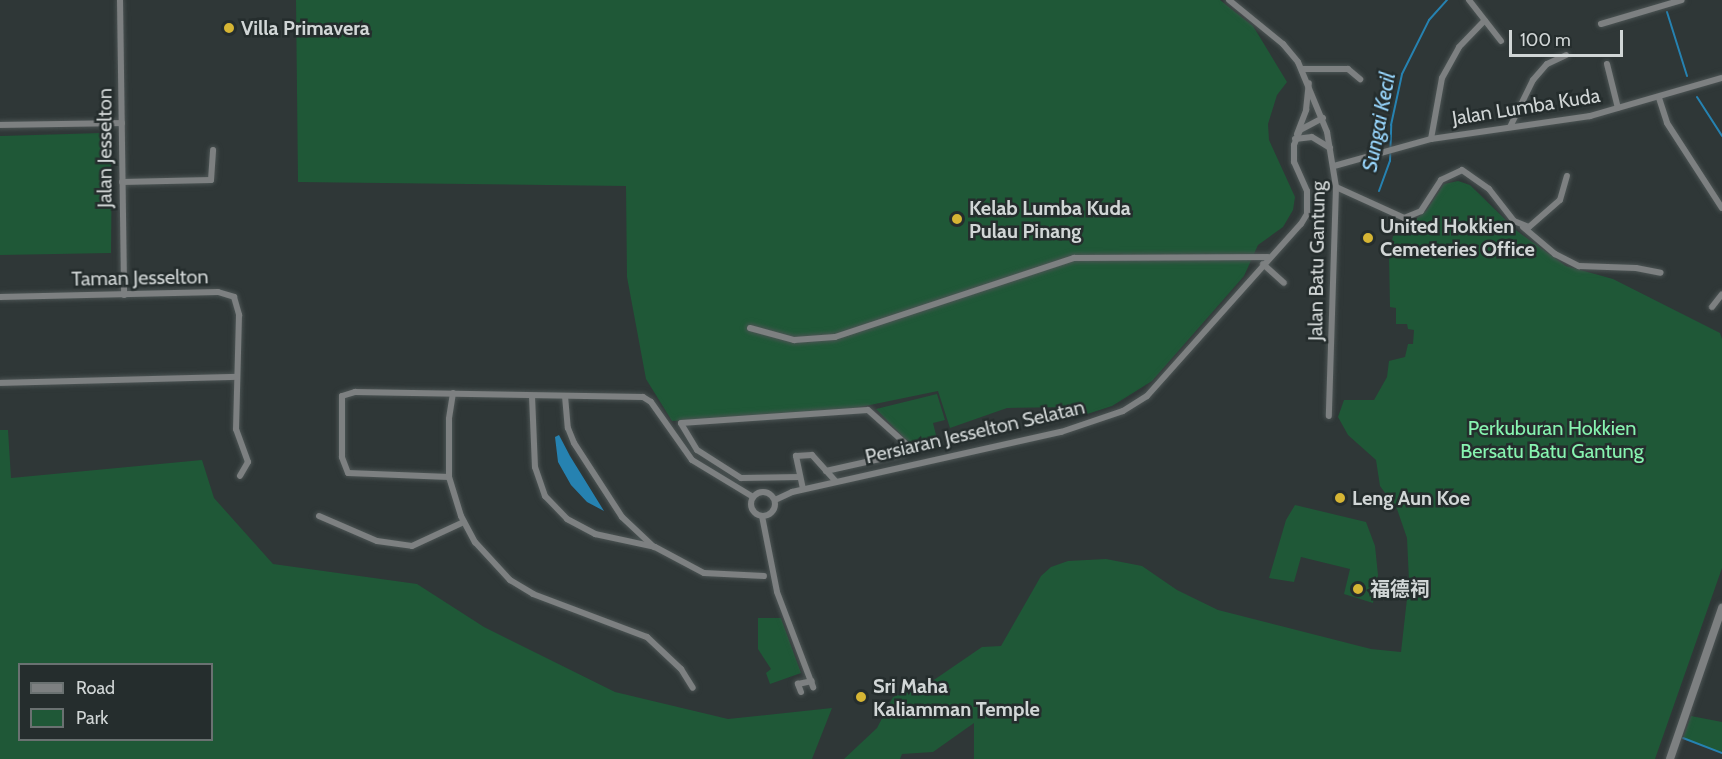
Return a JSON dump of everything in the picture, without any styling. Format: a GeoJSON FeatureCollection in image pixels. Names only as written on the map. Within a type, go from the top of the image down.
{"type":"FeatureCollection","features":[{"type":"Feature","properties":{"kind":"street","name":"Jalan Jesselton"},"geometry":{"type":"LineString","coordinates":[[120,0],[124,295]]}},
{"type":"Feature","properties":{"kind":"street","name":"Jalan Batu Gantung"},"geometry":{"type":"LineString","coordinates":[[1229,0],[1283,44],[1303,69],[1323,118],[1334,166],[1336,187],[1329,416]]}},
{"type":"Feature","properties":{"kind":"street"},"geometry":{"type":"LineString","coordinates":[[1469,0],[1501,41]]}},
{"type":"Feature","properties":{"kind":"street"},"geometry":{"type":"LineString","coordinates":[[1654,0],[1659,7]]}},
{"type":"Feature","properties":{"kind":"street"},"geometry":{"type":"LineString","coordinates":[[1601,24],[1682,0]]}},
{"type":"Feature","properties":{"kind":"street"},"geometry":{"type":"LineString","coordinates":[[1431,139],[1442,78],[1459,47],[1485,20]]}},
{"type":"Feature","properties":{"kind":"street"},"geometry":{"type":"LineString","coordinates":[[1510,127],[1524,91],[1538,74],[1566,55]]}},
{"type":"Feature","properties":{"kind":"street"},"geometry":{"type":"LineString","coordinates":[[1607,64],[1618,108]]}},
{"type":"Feature","properties":{"kind":"street"},"geometry":{"type":"LineString","coordinates":[[1303,69],[1348,69],[1360,79]]}},
{"type":"Feature","properties":{"kind":"street","name":"Jalan Lumba Kuda"},"geometry":{"type":"LineString","coordinates":[[1334,166],[1431,139],[1618,108],[1722,78]]}},
{"type":"Feature","properties":{"kind":"street"},"geometry":{"type":"LineString","coordinates":[[1296,137],[1306,110],[1309,82]]}},
{"type":"Feature","properties":{"kind":"street"},"geometry":{"type":"LineString","coordinates":[[1659,98],[1667,123],[1722,208]]}},
{"type":"Feature","properties":{"kind":"street"},"geometry":{"type":"LineString","coordinates":[[1296,137],[1323,118]]}},
{"type":"Feature","properties":{"kind":"street"},"geometry":{"type":"LineString","coordinates":[[0,125],[122,123]]}},
{"type":"Feature","properties":{"kind":"street"},"geometry":{"type":"LineString","coordinates":[[1296,137],[1312,136],[1330,148]]}},
{"type":"Feature","properties":{"kind":"street","name":"Persiaran Jesselton Selatan"},"geometry":{"type":"LineString","coordinates":[[775,500],[803,489],[1060,432],[1123,411],[1165,380],[1307,214],[1307,191],[1294,162],[1296,137]]}},
{"type":"Feature","properties":{"kind":"street"},"geometry":{"type":"LineString","coordinates":[[122,182],[211,180],[213,150]]}},
{"type":"Feature","properties":{"kind":"street"},"geometry":{"type":"LineString","coordinates":[[1336,187],[1404,218],[1420,211],[1441,180],[1462,170],[1489,189],[1506,213],[1555,254],[1579,266],[1636,267],[1661,273]]}},
{"type":"Feature","properties":{"kind":"street"},"geometry":{"type":"LineString","coordinates":[[1522,227],[1534,225],[1560,200],[1567,176]]}},
{"type":"Feature","properties":{"kind":"street"},"geometry":{"type":"LineString","coordinates":[[750,328],[794,340],[835,337],[1074,258],[1268,257]]}},
{"type":"Feature","properties":{"kind":"street"},"geometry":{"type":"LineString","coordinates":[[1263,264],[1284,283]]}},
{"type":"Feature","properties":{"kind":"street","name":"Taman Jesselton"},"geometry":{"type":"LineString","coordinates":[[0,297],[218,292],[234,297],[239,307],[236,429],[248,462],[240,476]]}},
{"type":"Feature","properties":{"kind":"street"},"geometry":{"type":"LineString","coordinates":[[1712,307],[1722,294]]}},
{"type":"Feature","properties":{"kind":"street"},"geometry":{"type":"LineString","coordinates":[[0,382],[237,377]]}},
{"type":"Feature","properties":{"kind":"street"},"geometry":{"type":"LineString","coordinates":[[449,477],[348,473],[342,465],[340,404],[342,396],[351,392],[648,399],[692,460],[753,497]]}},
{"type":"Feature","properties":{"kind":"street"},"geometry":{"type":"LineString","coordinates":[[453,393],[449,419],[449,477],[464,522],[475,542],[510,580],[555,605],[622,625],[647,637],[681,669],[693,688]]}},
{"type":"Feature","properties":{"kind":"street"},"geometry":{"type":"LineString","coordinates":[[532,396],[535,467],[550,503],[567,519],[595,534],[655,547],[713,575],[764,576]]}},
{"type":"Feature","properties":{"kind":"street"},"geometry":{"type":"LineString","coordinates":[[565,396],[568,428],[574,442],[622,518],[655,547]]}},
{"type":"Feature","properties":{"kind":"street"},"geometry":{"type":"LineString","coordinates":[[800,477],[741,478],[697,450],[681,423],[868,410],[907,448],[902,454],[826,471]]}},
{"type":"Feature","properties":{"kind":"street"},"geometry":{"type":"LineString","coordinates":[[803,489],[796,456],[812,455],[836,482]]}},
{"type":"Feature","properties":{"kind":"street"},"geometry":{"type":"LineString","coordinates":[[753,497],[767,492],[775,500],[773,511],[762,516]]}},
{"type":"Feature","properties":{"kind":"street"},"geometry":{"type":"LineString","coordinates":[[753,497],[752,509],[762,516],[777,592],[812,684],[798,684],[801,692]]}},
{"type":"Feature","properties":{"kind":"street"},"geometry":{"type":"LineString","coordinates":[[319,516],[377,541],[412,546],[464,522]]}},
{"type":"Feature","properties":{"kind":"street"},"geometry":{"type":"LineString","coordinates":[[1670,759],[1722,608]]}},
{"type":"Feature","properties":{"kind":"green space","name":"Kelab Lumba Kuda Pulau Pinang"},"geometry":{"type":"Polygon","coordinates":[[[296,0],[1220,0],[1253,26],[1287,82],[1277,95],[1268,124],[1269,140],[1295,197],[1293,210],[1283,227],[1258,245],[1244,276],[1152,381],[1112,406],[1078,417],[1073,407],[1007,408],[950,428],[938,391],[831,413],[672,421],[646,379],[627,277],[626,186],[298,182],[296,0]]]}},
{"type":"Feature","properties":{"kind":"green space"},"geometry":{"type":"Polygon","coordinates":[[[102,133],[112,144],[111,253],[0,255],[0,136],[102,133]]]}},
{"type":"Feature","properties":{"kind":"green space","name":"Perkuburan Hokkien Bersatu Batu Gantung"},"geometry":{"type":"Polygon","coordinates":[[[1458,181],[1470,185],[1517,231],[1566,266],[1613,279],[1720,333],[1722,339],[1722,568],[1655,759],[974,759],[974,723],[933,752],[902,754],[900,759],[844,759],[877,728],[893,697],[928,684],[982,647],[1001,646],[1041,576],[1051,567],[1068,561],[1106,559],[1142,566],[1177,590],[1218,610],[1371,649],[1401,652],[1409,581],[1407,538],[1397,509],[1380,486],[1376,460],[1348,435],[1338,417],[1344,400],[1374,400],[1387,377],[1389,361],[1405,357],[1408,344],[1413,344],[1414,330],[1408,329],[1407,324],[1396,324],[1396,308],[1390,307],[1389,255],[1393,236],[1426,211],[1444,184],[1458,181]]]}},
{"type":"Feature","properties":{"kind":"green space"},"geometry":{"type":"Polygon","coordinates":[[[937,394],[945,420],[933,423],[939,447],[914,452],[912,446],[876,409],[937,394]]]}},
{"type":"Feature","properties":{"kind":"green space"},"geometry":{"type":"Polygon","coordinates":[[[0,430],[8,430],[11,478],[202,460],[214,498],[273,564],[417,584],[484,627],[615,692],[728,719],[832,708],[812,759],[0,759],[0,430]]]}},
{"type":"Feature","properties":{"kind":"green space"},"geometry":{"type":"Polygon","coordinates":[[[1295,505],[1366,522],[1375,546],[1378,575],[1373,603],[1344,594],[1350,569],[1301,557],[1294,582],[1269,578],[1286,520],[1295,505]]]}},
{"type":"Feature","properties":{"kind":"green space"},"geometry":{"type":"Polygon","coordinates":[[[758,618],[781,618],[801,673],[770,684],[766,673],[771,669],[758,649],[758,618]]]}},
{"type":"Feature","properties":{"kind":"green space"},"geometry":{"type":"Polygon","coordinates":[[[1691,716],[1722,722],[1722,753],[1683,738],[1691,716]]]}},
{"type":"Feature","properties":{"kind":"water"},"geometry":{"type":"Polygon","coordinates":[[[559,435],[604,511],[587,502],[571,485],[558,462],[555,437],[559,435]]]}},
{"type":"Feature","properties":{"kind":"waterway","name":"Sungai Kecil"},"geometry":{"type":"LineString","coordinates":[[1379,191],[1390,161],[1391,125],[1402,74],[1429,20],[1447,0]]}},
{"type":"Feature","properties":{"kind":"waterway","name":"Sungai Kecil"},"geometry":{"type":"LineString","coordinates":[[1667,12],[1687,76]]}},
{"type":"Feature","properties":{"kind":"waterway","name":"Sungai Kecil"},"geometry":{"type":"LineString","coordinates":[[1697,97],[1722,136]]}},
{"type":"Feature","properties":{"kind":"waterway"},"geometry":{"type":"LineString","coordinates":[[1683,738],[1722,753]]}},
{"type":"Feature","properties":{"kind":"place","name":"Villa Primavera"},"geometry":{"type":"Point","coordinates":[229,28]}},
{"type":"Feature","properties":{"kind":"place","name":"Kelab Lumba Kuda Pulau Pinang"},"geometry":{"type":"Point","coordinates":[957,219]}},
{"type":"Feature","properties":{"kind":"place","name":"United Hokkien Cemeteries Office"},"geometry":{"type":"Point","coordinates":[1368,238]}},
{"type":"Feature","properties":{"kind":"place","name":"Leng Aun Koe"},"geometry":{"type":"Point","coordinates":[1340,498]}},
{"type":"Feature","properties":{"kind":"place","name":"福德祠"},"geometry":{"type":"Point","coordinates":[1358,589]}},
{"type":"Feature","properties":{"kind":"place","name":"Sri Maha Kaliamman Temple"},"geometry":{"type":"Point","coordinates":[861,697]}}]}
